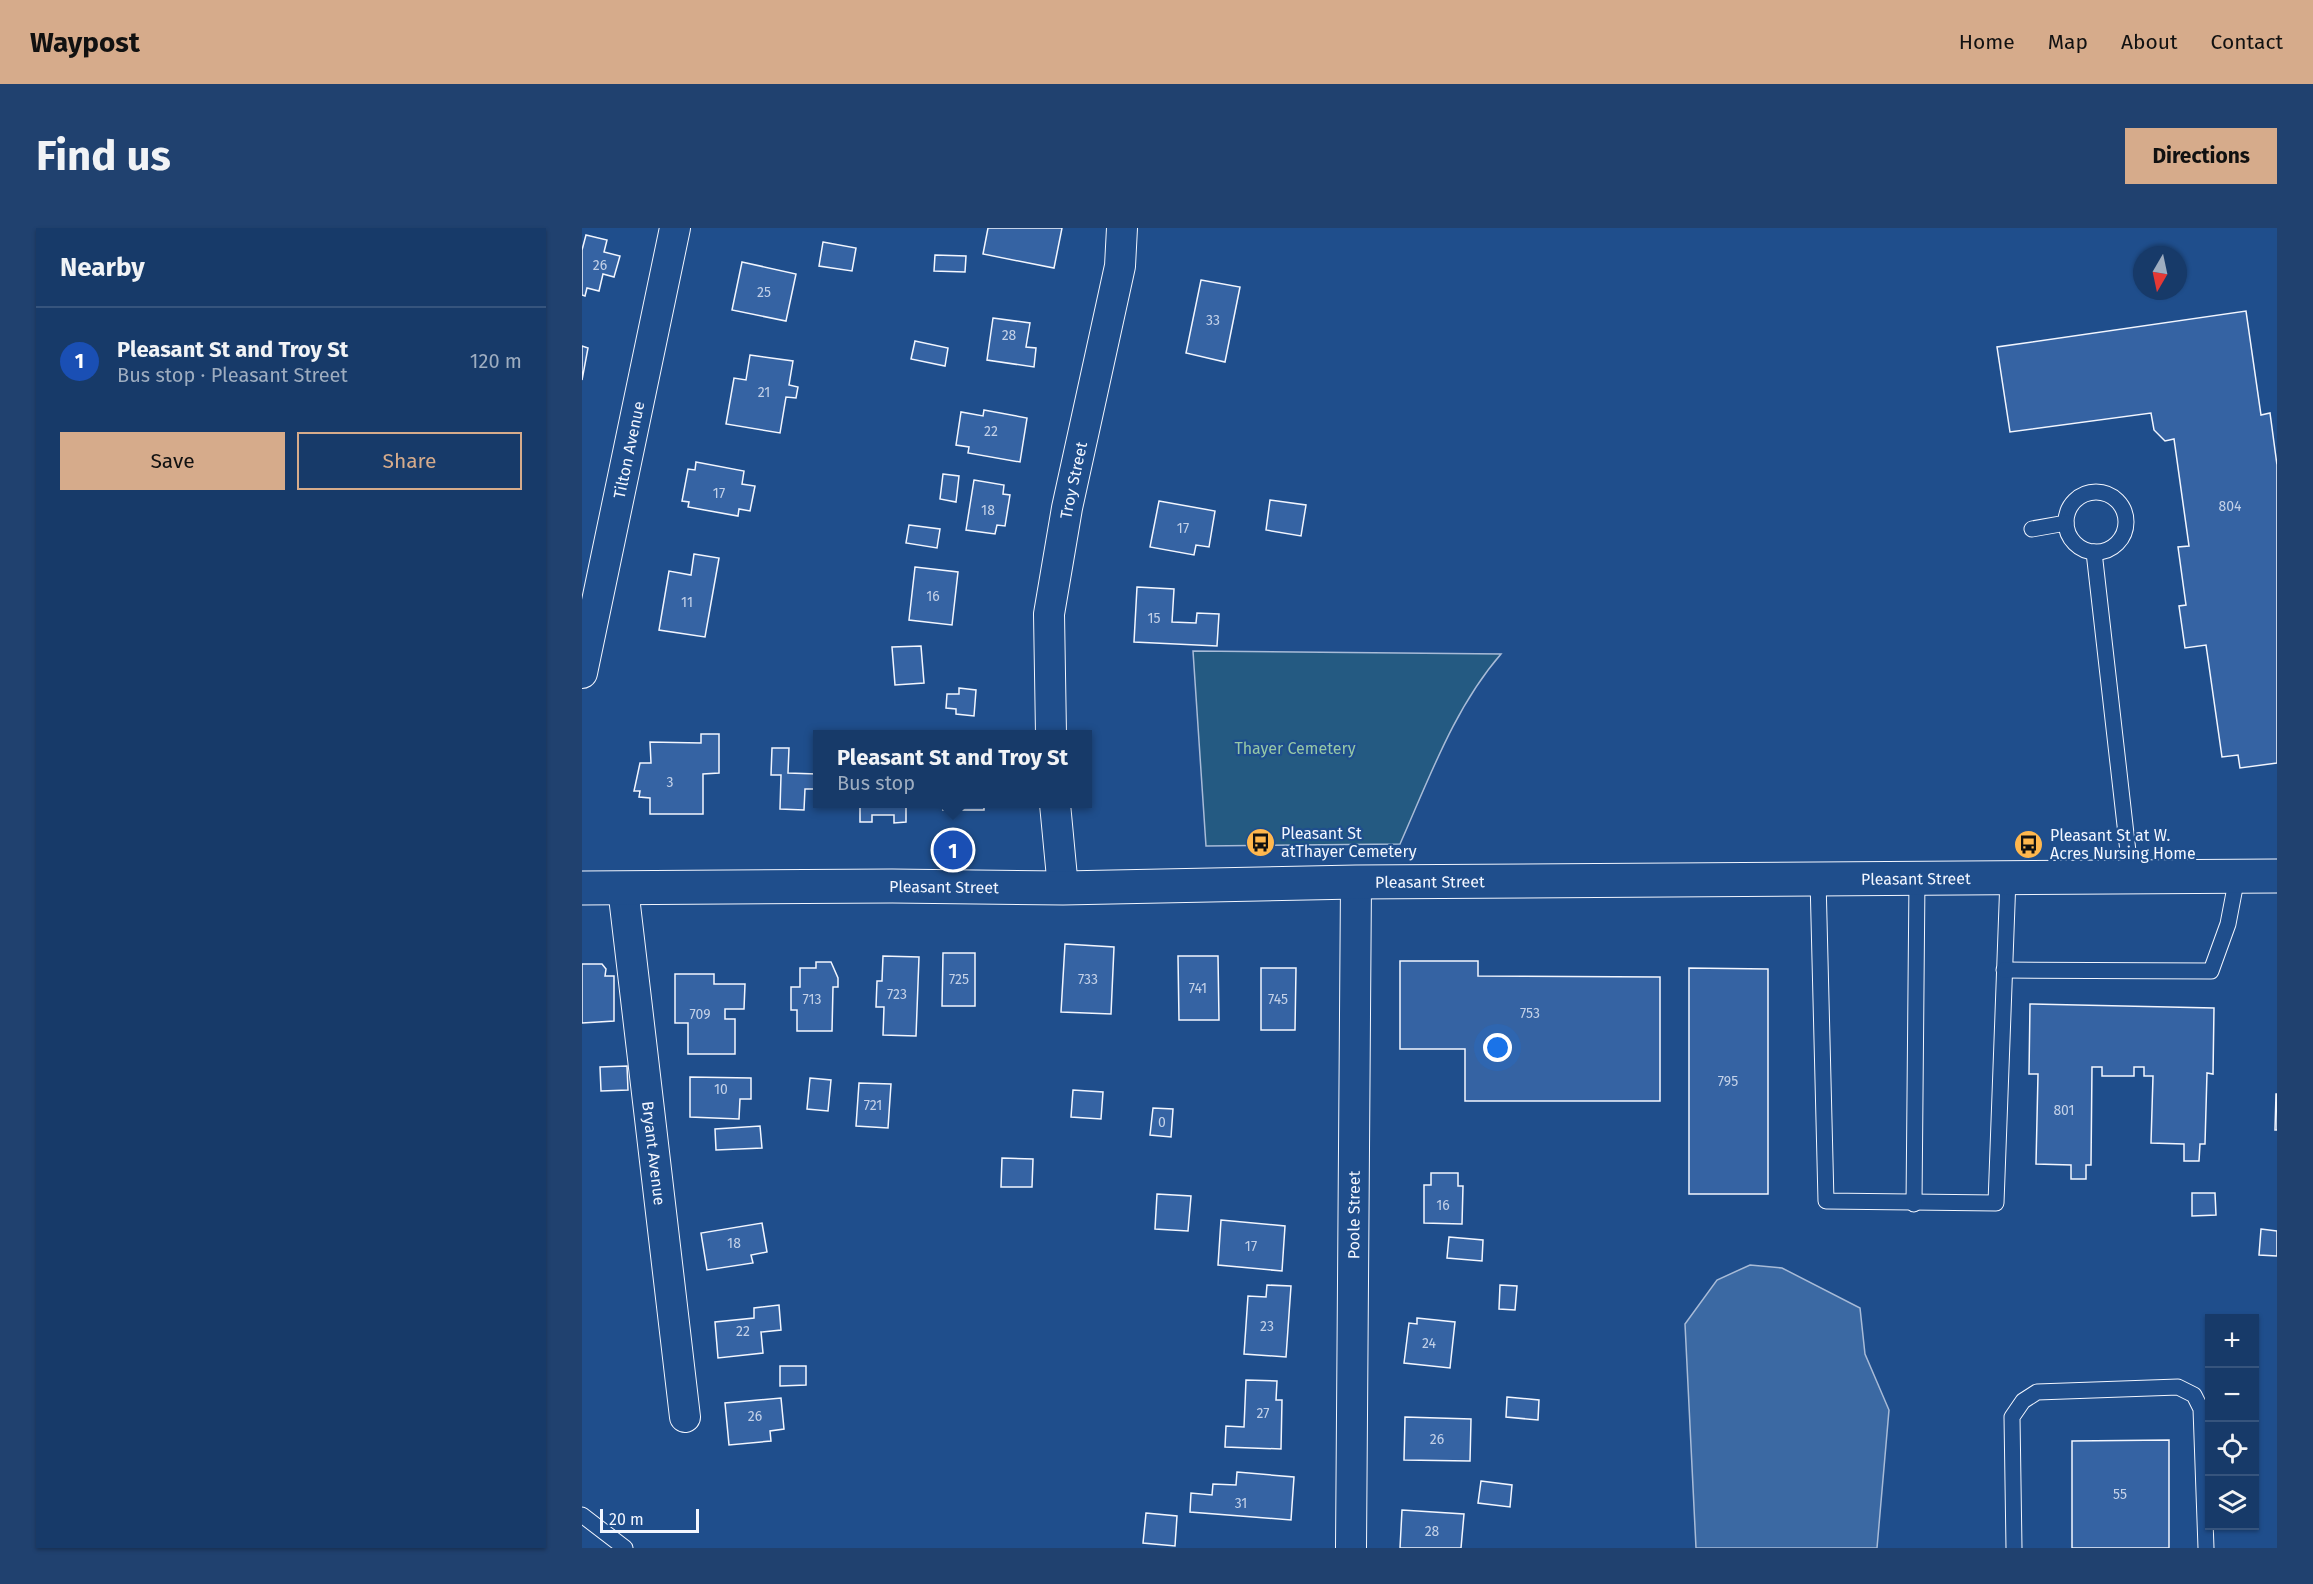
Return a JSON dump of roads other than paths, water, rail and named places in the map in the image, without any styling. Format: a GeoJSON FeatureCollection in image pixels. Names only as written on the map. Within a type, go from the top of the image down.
{"type":"FeatureCollection","features":[{"type":"Feature","properties":{"kind":"main road","name":"Pleasant Street"},"geometry":{"type":"LineString","coordinates":[[582,888],[881,886],[1063,888],[1356,882],[2277,876]]}},
{"type":"Feature","properties":{"kind":"street","name":"Tilton Avenue"},"geometry":{"type":"LineString","coordinates":[[582,673],[675,228]]}},
{"type":"Feature","properties":{"kind":"street","name":"Troy Street"},"geometry":{"type":"LineString","coordinates":[[1051,730],[1049,614],[1067,508],[1120,266],[1122,228]]}},
{"type":"Feature","properties":{"kind":"street"},"geometry":{"type":"LineString","coordinates":[[1055,808],[1063,888]]}},
{"type":"Feature","properties":{"kind":"street","name":"Poole Street"},"geometry":{"type":"LineString","coordinates":[[1351,1548],[1356,882]]}},
{"type":"Feature","properties":{"kind":"street","name":"Bryant Avenue"},"geometry":{"type":"LineString","coordinates":[[623,888],[685,1417]]}},
{"type":"Feature","properties":{"kind":"lane"},"geometry":{"type":"LineString","coordinates":[[2091,492],[2106,493],[2118,501],[2125,514],[2126,528],[2120,540],[2108,549],[2094,552],[2080,548],[2070,537],[2066,523],[2069,509],[2078,498],[2091,492]]}},
{"type":"Feature","properties":{"kind":"lane"},"geometry":{"type":"LineString","coordinates":[[2032,529],[2066,523]]}},
{"type":"Feature","properties":{"kind":"lane"},"geometry":{"type":"LineString","coordinates":[[2094,552],[2131,878]]}},
{"type":"Feature","properties":{"kind":"lane"},"geometry":{"type":"LineString","coordinates":[[2004,970],[2211,971],[2228,924],[2237,877]]}},
{"type":"Feature","properties":{"kind":"lane"},"geometry":{"type":"LineString","coordinates":[[1818,879],[1826,1201],[1914,1204],[1996,1203],[2008,878]]}},
{"type":"Feature","properties":{"kind":"lane"},"geometry":{"type":"LineString","coordinates":[[1914,1204],[1917,879]]}},
{"type":"Feature","properties":{"kind":"lane"},"geometry":{"type":"LineString","coordinates":[[2014,1548],[2012,1417],[2023,1401],[2037,1392],[2178,1387],[2194,1395],[2201,1409],[2206,1548]]}},
{"type":"Feature","properties":{"kind":"lane"},"geometry":{"type":"LineString","coordinates":[[582,1515],[625,1548]]}},
{"type":"Feature","properties":{"kind":"place","name":"Pleasant St atThayer Cemetery"},"geometry":{"type":"Point","coordinates":[1260,842]}},
{"type":"Feature","properties":{"kind":"place","name":"Pleasant St at W. Acres Nursing Home"},"geometry":{"type":"Point","coordinates":[2029,844]}},
{"type":"Feature","properties":{"kind":"place","name":"Pleasant St and Troy St"},"geometry":{"type":"Point","coordinates":[953,850]}},
{"type":"Feature","properties":{"kind":"park label","name":"Thayer Cemetery"},"geometry":{"type":"Point","coordinates":[1295,748]}}]}
